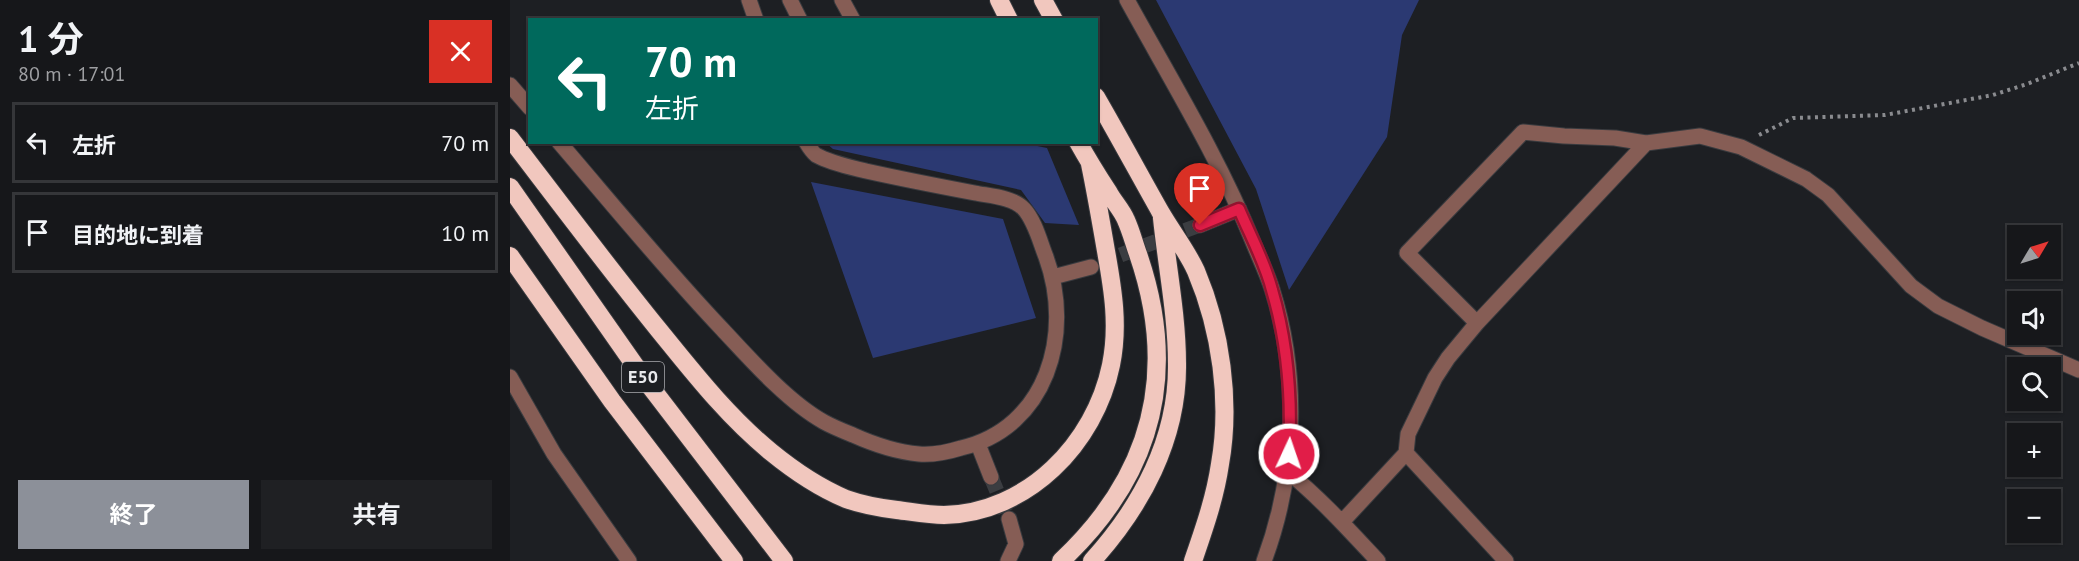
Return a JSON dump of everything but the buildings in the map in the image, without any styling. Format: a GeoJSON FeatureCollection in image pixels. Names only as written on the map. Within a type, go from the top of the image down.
{"type":"FeatureCollection","features":[{"type":"Feature","properties":{"kind":"highway"},"geometry":{"type":"LineString","coordinates":[[999,0],[1008,18]]}},
{"type":"Feature","properties":{"kind":"highway"},"geometry":{"type":"LineString","coordinates":[[1043,0],[1053,18]]}},
{"type":"Feature","properties":{"kind":"highway"},"geometry":{"type":"LineString","coordinates":[[1098,100],[1194,268],[1204,291],[1213,323],[1221,367],[1224,434],[1211,507],[1193,561]]}},
{"type":"Feature","properties":{"kind":"highway"},"geometry":{"type":"LineString","coordinates":[[510,138],[603,261],[710,392],[771,452],[805,476],[846,498],[877,507],[945,515],[994,505],[1040,480],[1061,462],[1082,437],[1095,415],[1105,390],[1111,363],[1115,307],[1103,223],[1090,164]]}},
{"type":"Feature","properties":{"kind":"highway"},"geometry":{"type":"LineString","coordinates":[[1061,561],[1090,532],[1110,506],[1143,444],[1153,411],[1158,344],[1147,279],[1126,219],[1079,144]]}},
{"type":"Feature","properties":{"kind":"highway","name":"E50"},"geometry":{"type":"LineString","coordinates":[[510,187],[643,377],[784,561]]}},
{"type":"Feature","properties":{"kind":"highway"},"geometry":{"type":"LineString","coordinates":[[1092,561],[1123,522],[1143,491],[1159,459],[1173,418],[1178,365],[1175,318],[1161,213]]}},
{"type":"Feature","properties":{"kind":"highway","name":"E50"},"geometry":{"type":"LineString","coordinates":[[510,256],[612,401],[734,561]]}},
{"type":"Feature","properties":{"kind":"highway"},"geometry":{"type":"LineString","coordinates":[[612,401],[720,561]]}},
{"type":"Feature","properties":{"kind":"street"},"geometry":{"type":"LineString","coordinates":[[749,0],[755,18]]}},
{"type":"Feature","properties":{"kind":"street"},"geometry":{"type":"LineString","coordinates":[[789,0],[799,18]]}},
{"type":"Feature","properties":{"kind":"street"},"geometry":{"type":"LineString","coordinates":[[843,0],[852,18]]}},
{"type":"Feature","properties":{"kind":"street"},"geometry":{"type":"LineString","coordinates":[[1127,0],[1239,209],[1272,288],[1283,338],[1289,380],[1291,419],[1288,472],[1275,530],[1264,561]]}},
{"type":"Feature","properties":{"kind":"street"},"geometry":{"type":"LineString","coordinates":[[510,85],[528,106]]}},
{"type":"Feature","properties":{"kind":"street"},"geometry":{"type":"LineString","coordinates":[[1477,323],[1407,254],[1523,132],[1615,138],[1646,143],[1700,136],[1741,147],[1806,179],[1828,195],[1911,286],[1938,306],[1982,328],[2079,370]]}},
{"type":"Feature","properties":{"kind":"street"},"geometry":{"type":"LineString","coordinates":[[1342,522],[1406,453],[1408,434],[1435,378],[1448,358],[1477,323],[1646,143]]}},
{"type":"Feature","properties":{"kind":"street"},"geometry":{"type":"LineString","coordinates":[[561,144],[690,295],[755,364],[800,405],[824,422],[885,447],[920,454],[951,451],[978,444],[996,436],[1037,396],[1047,374],[1054,342],[1056,315],[1053,277],[1035,227],[1024,208],[1008,199],[845,166],[814,154],[807,144]]}},
{"type":"Feature","properties":{"kind":"street"},"geometry":{"type":"LineString","coordinates":[[1200,225],[1239,209]]}},
{"type":"Feature","properties":{"kind":"street"},"geometry":{"type":"LineString","coordinates":[[1053,277],[1091,267]]}},
{"type":"Feature","properties":{"kind":"street"},"geometry":{"type":"LineString","coordinates":[[510,377],[554,454],[629,561]]}},
{"type":"Feature","properties":{"kind":"street"},"geometry":{"type":"LineString","coordinates":[[978,444],[991,477]]}},
{"type":"Feature","properties":{"kind":"street"},"geometry":{"type":"LineString","coordinates":[[1406,453],[1506,561]]}},
{"type":"Feature","properties":{"kind":"street"},"geometry":{"type":"LineString","coordinates":[[1288,472],[1342,522],[1378,561]]}},
{"type":"Feature","properties":{"kind":"street"},"geometry":{"type":"LineString","coordinates":[[1008,561],[1016,544],[1009,519]]}},
{"type":"Feature","properties":{"kind":"path"},"geometry":{"type":"LineString","coordinates":[[1741,147],[1793,118],[1885,115],[1993,95],[2079,63]]}},
{"type":"Feature","properties":{"kind":"shaded area"},"geometry":{"type":"Polygon","coordinates":[[[1156,0],[1419,0],[1402,35],[1387,137],[1289,290],[1256,189],[1156,0]]]}},
{"type":"Feature","properties":{"kind":"shaded area"},"geometry":{"type":"Polygon","coordinates":[[[827,144],[1028,144],[1047,148],[1079,225],[1045,223],[1021,190],[833,149],[827,144]]]}},
{"type":"Feature","properties":{"kind":"shaded area"},"geometry":{"type":"Polygon","coordinates":[[[811,182],[1003,219],[1036,318],[873,358],[811,182]]]}},
{"type":"Feature","properties":{"kind":"tunnel"},"geometry":{"type":"LineString","coordinates":[[1099,263],[1200,225]]}},
{"type":"Feature","properties":{"kind":"tunnel"},"geometry":{"type":"LineString","coordinates":[[991,477],[1006,513]]}},
{"type":"Feature","properties":{"kind":"route"},"geometry":{"type":"LineString","coordinates":[[1200,225],[1239,209],[1272,288],[1289,380],[1291,419],[1289,454]]}}]}
